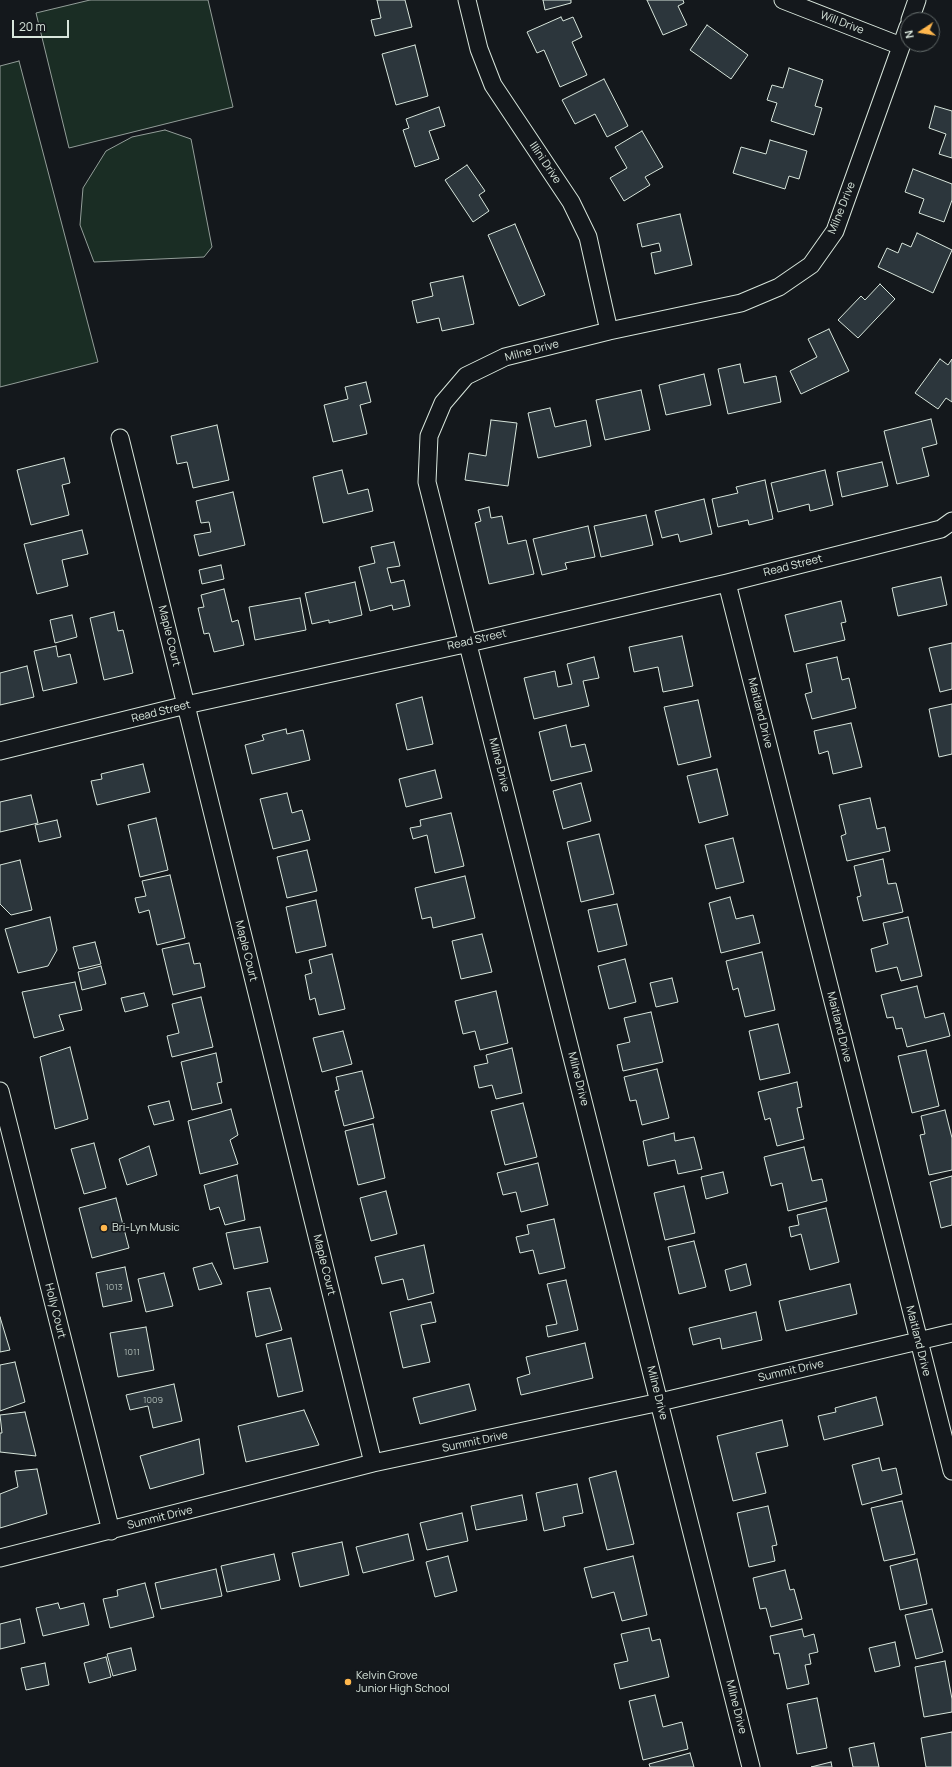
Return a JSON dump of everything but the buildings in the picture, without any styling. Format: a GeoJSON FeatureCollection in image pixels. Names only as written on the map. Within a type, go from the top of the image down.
{"type":"FeatureCollection","features":[{"type":"Feature","properties":{"kind":"street","name":"Illini Drive"},"geometry":{"type":"LineString","coordinates":[[467,0],[479,49],[493,85],[571,202],[588,237],[609,331]]}},
{"type":"Feature","properties":{"kind":"street","name":"Will Drive"},"geometry":{"type":"LineString","coordinates":[[783,0],[900,46]]}},
{"type":"Feature","properties":{"kind":"street"},"geometry":{"type":"LineString","coordinates":[[913,12],[917,0]]}},
{"type":"Feature","properties":{"kind":"street","name":"Milne Drive"},"geometry":{"type":"LineString","coordinates":[[752,1767],[469,643],[427,482],[428,436],[443,403],[466,376],[505,357],[609,331],[741,303],[779,287],[811,265],[835,231],[900,49]]}},
{"type":"Feature","properties":{"kind":"street","name":"Maple Court"},"geometry":{"type":"LineString","coordinates":[[120,438],[373,1463]]}},
{"type":"Feature","properties":{"kind":"street","name":"Read Street"},"geometry":{"type":"LineString","coordinates":[[0,751],[186,705],[469,643],[727,583],[941,529],[952,521]]}},
{"type":"Feature","properties":{"kind":"street","name":"Maitland Drive"},"geometry":{"type":"LineString","coordinates":[[727,583],[952,1472]]}},
{"type":"Feature","properties":{"kind":"street","name":"Holly Court"},"geometry":{"type":"LineString","coordinates":[[0,1091],[111,1531]]}},
{"type":"Feature","properties":{"kind":"street","name":"Summit Drive"},"geometry":{"type":"LineString","coordinates":[[0,1558],[111,1531],[373,1463],[660,1402],[952,1333]]}},
{"type":"Feature","properties":{"kind":"green space"},"geometry":{"type":"Polygon","coordinates":[[[90,0],[208,0],[233,107],[69,148],[36,13],[90,0]]]}},
{"type":"Feature","properties":{"kind":"green space"},"geometry":{"type":"Polygon","coordinates":[[[19,61],[98,362],[0,387],[0,66],[19,61]]]}},
{"type":"Feature","properties":{"kind":"green space"},"geometry":{"type":"Polygon","coordinates":[[[165,130],[191,139],[212,247],[204,257],[94,262],[80,225],[83,188],[106,151],[132,137],[165,130]]]}},
{"type":"Feature","properties":{"kind":"place","name":"Bri-Lyn Music"},"geometry":{"type":"Point","coordinates":[104,1228]}},
{"type":"Feature","properties":{"kind":"place","name":"Kelvin Grove Junior High School"},"geometry":{"type":"Point","coordinates":[348,1682]}}]}
